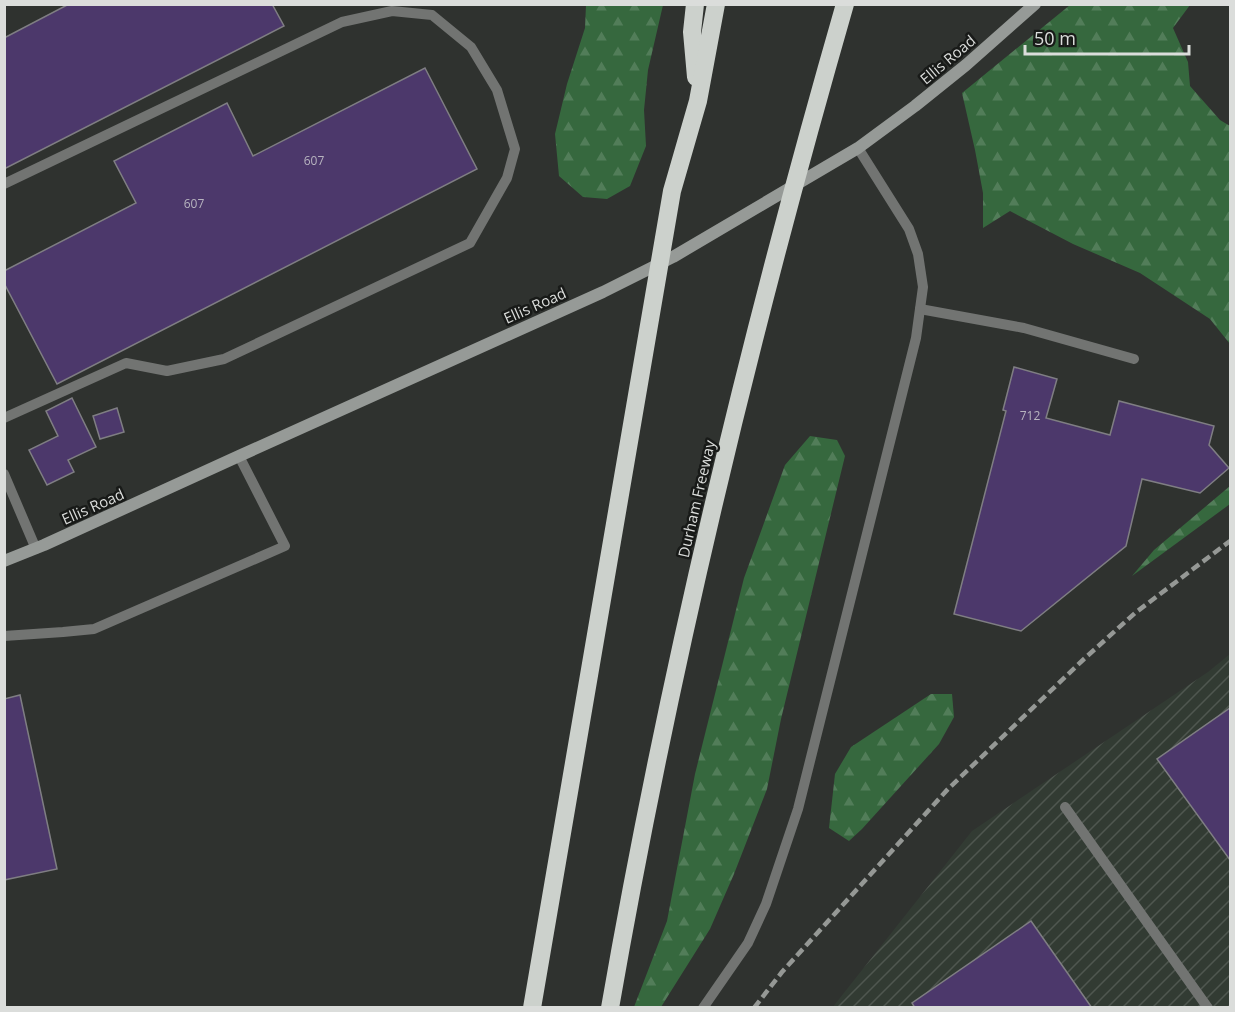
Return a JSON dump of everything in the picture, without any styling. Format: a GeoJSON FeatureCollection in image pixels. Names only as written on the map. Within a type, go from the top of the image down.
{"type":"FeatureCollection","features":[{"type":"Feature","properties":{"kind":"highway"},"geometry":{"type":"LineString","coordinates":[[695,4],[692,32],[698,101]]}},
{"type":"Feature","properties":{"kind":"highway"},"geometry":{"type":"LineString","coordinates":[[532,1008],[672,191],[698,101],[716,4]]}},
{"type":"Feature","properties":{"kind":"highway","name":"Durham Freeway"},"geometry":{"type":"LineString","coordinates":[[610,1008],[651,787],[716,496],[772,273],[846,4]]}},
{"type":"Feature","properties":{"kind":"main road","name":"Ellis Road"},"geometry":{"type":"LineString","coordinates":[[4,561],[36,549],[613,287],[673,257],[858,148],[966,65],[1035,4]]}},
{"type":"Feature","properties":{"kind":"lane"},"geometry":{"type":"LineString","coordinates":[[4,184],[342,22],[392,11],[432,15],[471,47],[498,90],[515,149],[507,178],[470,243],[224,359],[168,371],[126,363],[4,418]]}},
{"type":"Feature","properties":{"kind":"lane"},"geometry":{"type":"LineString","coordinates":[[703,1008],[748,943],[766,904],[798,809],[916,338],[923,287],[918,254],[909,229],[858,148]]}},
{"type":"Feature","properties":{"kind":"lane"},"geometry":{"type":"LineString","coordinates":[[920,309],[1024,328],[1134,359]]}},
{"type":"Feature","properties":{"kind":"lane"},"geometry":{"type":"LineString","coordinates":[[4,636],[94,629],[285,546],[239,456]]}},
{"type":"Feature","properties":{"kind":"lane"},"geometry":{"type":"LineString","coordinates":[[4,474],[36,549]]}},
{"type":"Feature","properties":{"kind":"lane"},"geometry":{"type":"LineString","coordinates":[[1065,807],[1208,1008]]}},
{"type":"Feature","properties":{"kind":"shaded area"},"geometry":{"type":"Polygon","coordinates":[[[1230,654],[1230,1007],[832,1008],[972,831],[1208,672],[1230,654]]]}},
{"type":"Feature","properties":{"kind":"green space"},"geometry":{"type":"Polygon","coordinates":[[[586,5],[663,5],[648,70],[644,110],[646,146],[630,186],[607,199],[583,197],[559,176],[555,134],[567,84],[585,28],[586,5]]]}},
{"type":"Feature","properties":{"kind":"green space"},"geometry":{"type":"Polygon","coordinates":[[[1070,5],[1190,5],[1173,28],[1188,62],[1190,86],[1220,120],[1230,126],[1230,344],[1210,319],[1140,273],[1073,244],[1010,211],[983,228],[983,193],[962,93],[1070,5]]]}},
{"type":"Feature","properties":{"kind":"green space"},"geometry":{"type":"Polygon","coordinates":[[[810,436],[837,440],[845,456],[781,719],[767,789],[710,929],[661,1007],[634,1007],[667,921],[695,774],[744,578],[785,465],[810,436]]]}},
{"type":"Feature","properties":{"kind":"green space"},"geometry":{"type":"Polygon","coordinates":[[[1230,486],[1230,504],[1132,576],[1154,550],[1230,486]]]}},
{"type":"Feature","properties":{"kind":"green space"},"geometry":{"type":"Polygon","coordinates":[[[931,694],[952,694],[954,717],[939,744],[849,841],[829,828],[835,774],[851,747],[931,694]]]}},
{"type":"Feature","properties":{"kind":"building"},"geometry":{"type":"Polygon","coordinates":[[[69,4],[272,4],[284,26],[4,169],[4,38],[69,4]]]}},
{"type":"Feature","properties":{"kind":"building"},"geometry":{"type":"Polygon","coordinates":[[[425,68],[477,169],[57,384],[4,283],[4,271],[136,203],[114,161],[227,103],[253,156],[425,68]]]}},
{"type":"Feature","properties":{"kind":"building"},"geometry":{"type":"Polygon","coordinates":[[[1014,367],[1057,379],[1046,418],[1110,435],[1119,401],[1214,426],[1209,445],[1229,468],[1200,493],[1142,479],[1126,546],[1021,631],[954,614],[1006,411],[1003,410],[1014,367]]]}},
{"type":"Feature","properties":{"kind":"building"},"geometry":{"type":"Polygon","coordinates":[[[72,398],[96,447],[68,460],[74,472],[47,485],[29,450],[58,436],[46,411],[72,398]]]}},
{"type":"Feature","properties":{"kind":"building"},"geometry":{"type":"Polygon","coordinates":[[[117,408],[124,432],[100,439],[93,416],[117,408]]]}},
{"type":"Feature","properties":{"kind":"building"},"geometry":{"type":"Polygon","coordinates":[[[20,695],[57,869],[4,880],[4,699],[20,695]]]}},
{"type":"Feature","properties":{"kind":"building"},"geometry":{"type":"Polygon","coordinates":[[[1230,708],[1230,860],[1157,759],[1230,708]]]}},
{"type":"Feature","properties":{"kind":"building"},"geometry":{"type":"Polygon","coordinates":[[[1031,921],[1092,1008],[915,1008],[912,1003],[1031,921]]]}},
{"type":"Feature","properties":{"kind":"railway"},"geometry":{"type":"LineString","coordinates":[[754,1008],[782,972],[948,789],[1135,613],[1230,541]]}}]}
